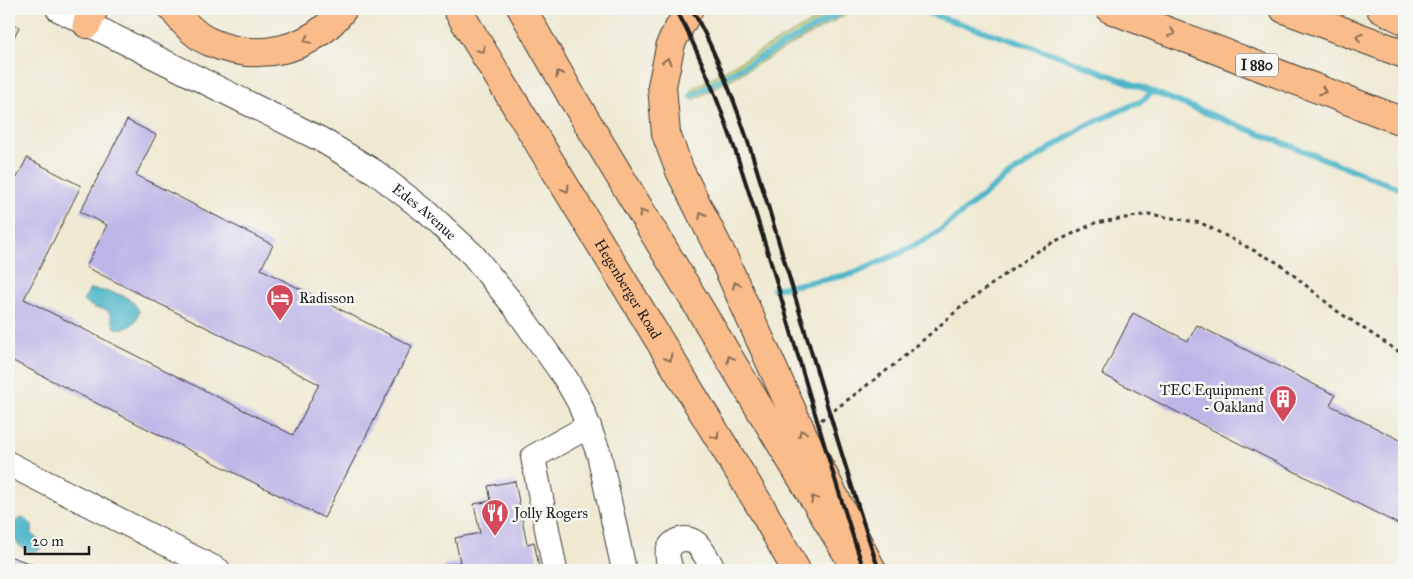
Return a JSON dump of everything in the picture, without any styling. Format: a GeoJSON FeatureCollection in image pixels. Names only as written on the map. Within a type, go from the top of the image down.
{"type":"FeatureCollection","features":[{"type":"Feature","properties":{"kind":"main road"},"geometry":{"type":"LineString","coordinates":[[173,9],[182,22],[208,42],[243,52],[275,52],[309,41],[334,21],[344,9]]}},
{"type":"Feature","properties":{"kind":"main road","name":"Hegenberger Road"},"geometry":{"type":"LineString","coordinates":[[457,9],[762,509],[796,570]]}},
{"type":"Feature","properties":{"kind":"main road"},"geometry":{"type":"LineString","coordinates":[[522,9],[572,97],[857,570]]}},
{"type":"Feature","properties":{"kind":"main road"},"geometry":{"type":"LineString","coordinates":[[689,9],[671,43],[662,86],[666,134],[680,171],[724,259],[802,433],[872,570]]}},
{"type":"Feature","properties":{"kind":"main road","name":"I 880"},"geometry":{"type":"LineString","coordinates":[[1110,9],[1404,122]]}},
{"type":"Feature","properties":{"kind":"main road"},"geometry":{"type":"LineString","coordinates":[[1284,9],[1404,54]]}},
{"type":"Feature","properties":{"kind":"main road"},"geometry":{"type":"LineString","coordinates":[[1381,9],[1404,20]]}},
{"type":"Feature","properties":{"kind":"street","name":"Edes Avenue"},"geometry":{"type":"LineString","coordinates":[[58,9],[91,16],[320,139],[375,172],[428,214],[472,255],[515,307],[566,379],[589,426],[599,454],[624,570]]}},
{"type":"Feature","properties":{"kind":"street"},"geometry":{"type":"LineString","coordinates":[[555,570],[533,457],[589,426]]}},
{"type":"Feature","properties":{"kind":"street"},"geometry":{"type":"LineString","coordinates":[[9,464],[218,570]]}},
{"type":"Feature","properties":{"kind":"street"},"geometry":{"type":"LineString","coordinates":[[671,570],[667,552],[672,544],[681,539],[690,539],[697,545],[714,570]]}},
{"type":"Feature","properties":{"kind":"path"},"geometry":{"type":"LineString","coordinates":[[802,433],[899,361],[961,307],[1036,252],[1095,223],[1150,214],[1201,223],[1280,264],[1337,312],[1404,355]]}},
{"type":"Feature","properties":{"kind":"green space"},"geometry":{"type":"Polygon","coordinates":[[[835,9],[851,9],[850,12],[694,100],[691,96],[691,89],[835,9]]]}},
{"type":"Feature","properties":{"kind":"water"},"geometry":{"type":"Polygon","coordinates":[[[90,289],[111,292],[130,300],[139,311],[134,323],[128,327],[115,328],[110,314],[105,309],[95,308],[83,301],[90,289]]]}},
{"type":"Feature","properties":{"kind":"water"},"geometry":{"type":"Polygon","coordinates":[[[23,517],[32,525],[32,534],[42,546],[38,551],[26,551],[17,543],[14,537],[14,526],[23,517]]]}},
{"type":"Feature","properties":{"kind":"building"},"geometry":{"type":"Polygon","coordinates":[[[9,21],[19,27],[9,48],[9,21]]]}},
{"type":"Feature","properties":{"kind":"building","name":"Radisson"},"geometry":{"type":"Polygon","coordinates":[[[127,120],[156,135],[136,175],[273,245],[261,269],[412,346],[324,518],[9,359],[9,193],[27,158],[81,186],[24,299],[293,435],[319,384],[86,267],[107,225],[80,212],[127,120]]]}},
{"type":"Feature","properties":{"kind":"building","name":"TEC Equipment - Oakland"},"geometry":{"type":"Polygon","coordinates":[[[1133,313],[1188,341],[1197,325],[1335,395],[1330,405],[1404,442],[1404,527],[1102,374],[1133,313]]]}},
{"type":"Feature","properties":{"kind":"building"},"geometry":{"type":"Polygon","coordinates":[[[515,481],[527,544],[534,542],[539,567],[520,570],[445,570],[444,565],[460,562],[455,538],[480,533],[474,504],[491,501],[488,486],[515,481]]]}},
{"type":"Feature","properties":{"kind":"building"},"geometry":{"type":"Polygon","coordinates":[[[9,556],[49,570],[9,570],[9,556]]]}},
{"type":"Feature","properties":{"kind":"waterway"},"geometry":{"type":"LineString","coordinates":[[691,96],[847,9]]}},
{"type":"Feature","properties":{"kind":"waterway"},"geometry":{"type":"LineString","coordinates":[[898,9],[919,10],[1060,56],[1153,92]]}},
{"type":"Feature","properties":{"kind":"waterway"},"geometry":{"type":"LineString","coordinates":[[774,289],[853,274],[904,251],[937,233],[1005,178],[1085,126],[1142,101],[1153,92],[1404,190]]}},
{"type":"Feature","properties":{"kind":"railway"},"geometry":{"type":"LineString","coordinates":[[676,9],[705,71],[730,134],[864,570]]}},
{"type":"Feature","properties":{"kind":"railway"},"geometry":{"type":"LineString","coordinates":[[692,9],[720,67],[743,128],[841,452],[879,570]]}},
{"type":"Feature","properties":{"kind":"place","name":"Radisson"},"geometry":{"type":"Point","coordinates":[280,322]}},
{"type":"Feature","properties":{"kind":"place","name":"TEC Equipment - Oakland"},"geometry":{"type":"Point","coordinates":[1283,423]}},
{"type":"Feature","properties":{"kind":"place","name":"Jolly Rogers"},"geometry":{"type":"Point","coordinates":[495,537]}}]}
